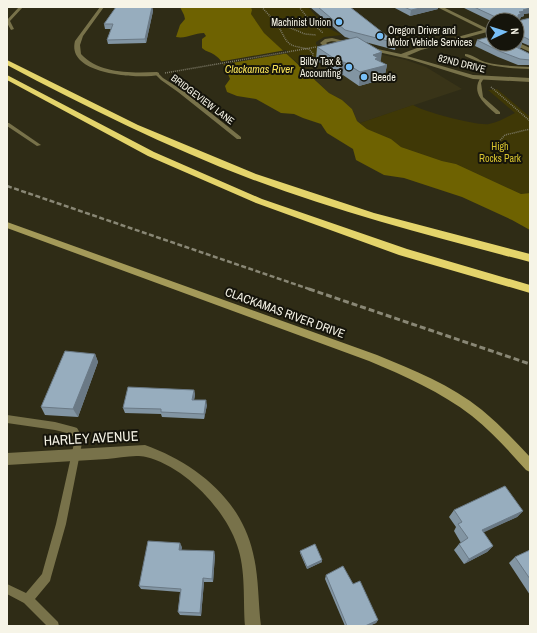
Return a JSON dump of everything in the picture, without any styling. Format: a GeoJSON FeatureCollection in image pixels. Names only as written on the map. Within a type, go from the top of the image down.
{"type":"FeatureCollection","features":[{"type":"Feature","properties":{"kind":"highway"},"geometry":{"type":"LineString","coordinates":[[7,62],[135,128],[215,162],[358,211],[479,246],[530,258]]}},
{"type":"Feature","properties":{"kind":"highway"},"geometry":{"type":"LineString","coordinates":[[7,77],[106,131],[208,180],[328,227],[403,252],[530,289]]}},
{"type":"Feature","properties":{"kind":"main road","name":"CLACKAMAS RIVER DRIVE"},"geometry":{"type":"LineString","coordinates":[[7,225],[346,349],[418,377],[458,399],[476,412],[493,427],[530,466]]}},
{"type":"Feature","properties":{"kind":"street"},"geometry":{"type":"LineString","coordinates":[[102,7],[78,40],[77,49],[80,56],[87,63],[115,72],[139,75],[157,74]]}},
{"type":"Feature","properties":{"kind":"street"},"geometry":{"type":"LineString","coordinates":[[439,7],[485,28]]}},
{"type":"Feature","properties":{"kind":"street"},"geometry":{"type":"LineString","coordinates":[[402,56],[419,49],[485,33]]}},
{"type":"Feature","properties":{"kind":"street","name":"82ND DRIVE"},"geometry":{"type":"LineString","coordinates":[[361,48],[402,56],[484,81],[530,80]]}},
{"type":"Feature","properties":{"kind":"street","name":"HARLEY AVENUE"},"geometry":{"type":"LineString","coordinates":[[7,459],[145,451],[164,456],[185,468],[210,490],[228,513],[244,543],[251,583],[253,626]]}},
{"type":"Feature","properties":{"kind":"lane"},"geometry":{"type":"LineString","coordinates":[[12,28],[8,22],[21,7]]}},
{"type":"Feature","properties":{"kind":"lane"},"geometry":{"type":"LineString","coordinates":[[466,55],[481,62],[497,66],[530,68]]}},
{"type":"Feature","properties":{"kind":"lane","name":"BRIDGEVIEW LANE"},"geometry":{"type":"LineString","coordinates":[[157,74],[239,138]]}},
{"type":"Feature","properties":{"kind":"lane"},"geometry":{"type":"LineString","coordinates":[[484,81],[479,83],[481,97],[498,113]]}},
{"type":"Feature","properties":{"kind":"lane"},"geometry":{"type":"LineString","coordinates":[[7,124],[39,145]]}},
{"type":"Feature","properties":{"kind":"lane"},"geometry":{"type":"LineString","coordinates":[[7,419],[55,426],[74,431],[79,438],[61,524],[46,577],[28,599]]}},
{"type":"Feature","properties":{"kind":"lane"},"geometry":{"type":"LineString","coordinates":[[7,590],[28,599],[54,626]]}},
{"type":"Feature","properties":{"kind":"path"},"geometry":{"type":"LineString","coordinates":[[262,7],[276,22],[305,34],[314,36],[325,35],[311,22],[299,7]]}},
{"type":"Feature","properties":{"kind":"path"},"geometry":{"type":"LineString","coordinates":[[276,22],[287,43],[308,49],[312,54],[312,60],[325,56]]}},
{"type":"Feature","properties":{"kind":"path"},"geometry":{"type":"LineString","coordinates":[[165,73],[316,47]]}},
{"type":"Feature","properties":{"kind":"path"},"geometry":{"type":"LineString","coordinates":[[484,81],[530,120]]}},
{"type":"Feature","properties":{"kind":"path"},"geometry":{"type":"LineString","coordinates":[[492,149],[504,135],[530,129]]}},
{"type":"Feature","properties":{"kind":"shaded area"},"geometry":{"type":"Polygon","coordinates":[[[365,51],[406,60],[426,67],[462,89],[360,123],[357,121],[352,109],[342,100],[329,93],[299,64],[314,61],[311,58],[325,55],[365,51]]]}},
{"type":"Feature","properties":{"kind":"green space"},"geometry":{"type":"Polygon","coordinates":[[[251,7],[308,7],[326,27],[342,35],[324,37],[316,42],[325,55],[312,58],[314,61],[299,64],[260,29],[251,14],[251,7]]]}},
{"type":"Feature","properties":{"kind":"green space","name":"High Rocks Park"},"geometry":{"type":"Polygon","coordinates":[[[497,89],[530,117],[530,193],[521,194],[456,164],[442,161],[401,147],[391,139],[367,129],[360,123],[413,105],[463,121],[489,124],[515,113],[488,90],[497,89]]]}},
{"type":"Feature","properties":{"kind":"water","name":"Clackamas River"},"geometry":{"type":"Polygon","coordinates":[[[180,7],[251,7],[251,14],[264,33],[329,93],[342,100],[352,109],[357,121],[367,129],[391,139],[401,147],[442,161],[456,164],[521,194],[530,193],[530,230],[462,197],[404,178],[384,175],[356,160],[353,149],[327,133],[321,124],[294,114],[281,113],[256,99],[237,96],[227,92],[225,86],[230,79],[229,76],[221,61],[202,48],[202,39],[206,36],[204,33],[176,37],[180,25],[185,19],[180,7]]]}},
{"type":"Feature","properties":{"kind":"pier"},"geometry":{"type":"Polygon","coordinates":[[[286,50],[289,53],[220,65],[218,62],[286,50]]]}},
{"type":"Feature","properties":{"kind":"building"},"geometry":{"type":"Polygon","coordinates":[[[116,7],[152,7],[145,39],[107,40],[113,24],[104,24],[116,7]]]}},
{"type":"Feature","properties":{"kind":"building"},"geometry":{"type":"Polygon","coordinates":[[[318,7],[350,7],[396,43],[345,30],[318,7]]]}},
{"type":"Feature","properties":{"kind":"building"},"geometry":{"type":"Polygon","coordinates":[[[404,7],[425,7],[411,10],[404,7]]]}},
{"type":"Feature","properties":{"kind":"building"},"geometry":{"type":"Polygon","coordinates":[[[474,7],[530,7],[523,10],[525,11],[519,12],[485,12],[474,7]]]}},
{"type":"Feature","properties":{"kind":"building"},"geometry":{"type":"Polygon","coordinates":[[[530,18],[530,40],[525,38],[525,19],[530,18]]]}},
{"type":"Feature","properties":{"kind":"building"},"geometry":{"type":"Polygon","coordinates":[[[357,37],[382,52],[373,55],[378,58],[375,59],[387,65],[360,72],[344,62],[341,63],[317,47],[357,37]]]}},
{"type":"Feature","properties":{"kind":"building"},"geometry":{"type":"Polygon","coordinates":[[[485,38],[485,44],[477,40],[485,38]]]}},
{"type":"Feature","properties":{"kind":"building"},"geometry":{"type":"Polygon","coordinates":[[[502,52],[525,52],[530,54],[530,60],[520,59],[502,52]]]}},
{"type":"Feature","properties":{"kind":"building"},"geometry":{"type":"Polygon","coordinates":[[[65,351],[95,354],[73,409],[41,407],[65,351]]]}},
{"type":"Feature","properties":{"kind":"building"},"geometry":{"type":"Polygon","coordinates":[[[128,387],[194,390],[192,400],[206,400],[204,414],[161,412],[161,409],[123,408],[128,387]]]}},
{"type":"Feature","properties":{"kind":"building"},"geometry":{"type":"Polygon","coordinates":[[[505,486],[523,511],[482,530],[493,546],[469,559],[459,544],[468,538],[458,524],[462,522],[454,510],[505,486]]]}},
{"type":"Feature","properties":{"kind":"building"},"geometry":{"type":"Polygon","coordinates":[[[148,541],[180,543],[179,550],[214,551],[212,579],[203,578],[200,613],[178,612],[181,589],[139,586],[148,541]]]}},
{"type":"Feature","properties":{"kind":"building"},"geometry":{"type":"Polygon","coordinates":[[[315,544],[322,560],[307,567],[300,551],[315,544]]]}},
{"type":"Feature","properties":{"kind":"building"},"geometry":{"type":"Polygon","coordinates":[[[530,550],[530,579],[515,557],[530,550]]]}},
{"type":"Feature","properties":{"kind":"building"},"geometry":{"type":"Polygon","coordinates":[[[343,566],[353,584],[360,581],[378,620],[365,626],[347,626],[326,575],[343,566]]]}},
{"type":"Feature","properties":{"kind":"railway"},"geometry":{"type":"LineString","coordinates":[[7,186],[312,290]]}},
{"type":"Feature","properties":{"kind":"railway"},"geometry":{"type":"LineString","coordinates":[[309,289],[530,364]]}},
{"type":"Feature","properties":{"kind":"place","name":"Machinist Union"},"geometry":{"type":"Point","coordinates":[339,22]}},
{"type":"Feature","properties":{"kind":"place","name":"Oregon Driver and Motor Vehicle Services"},"geometry":{"type":"Point","coordinates":[380,36]}},
{"type":"Feature","properties":{"kind":"place","name":"Bilby Tax & Accounting"},"geometry":{"type":"Point","coordinates":[349,67]}},
{"type":"Feature","properties":{"kind":"place","name":"Beede"},"geometry":{"type":"Point","coordinates":[364,77]}}]}
